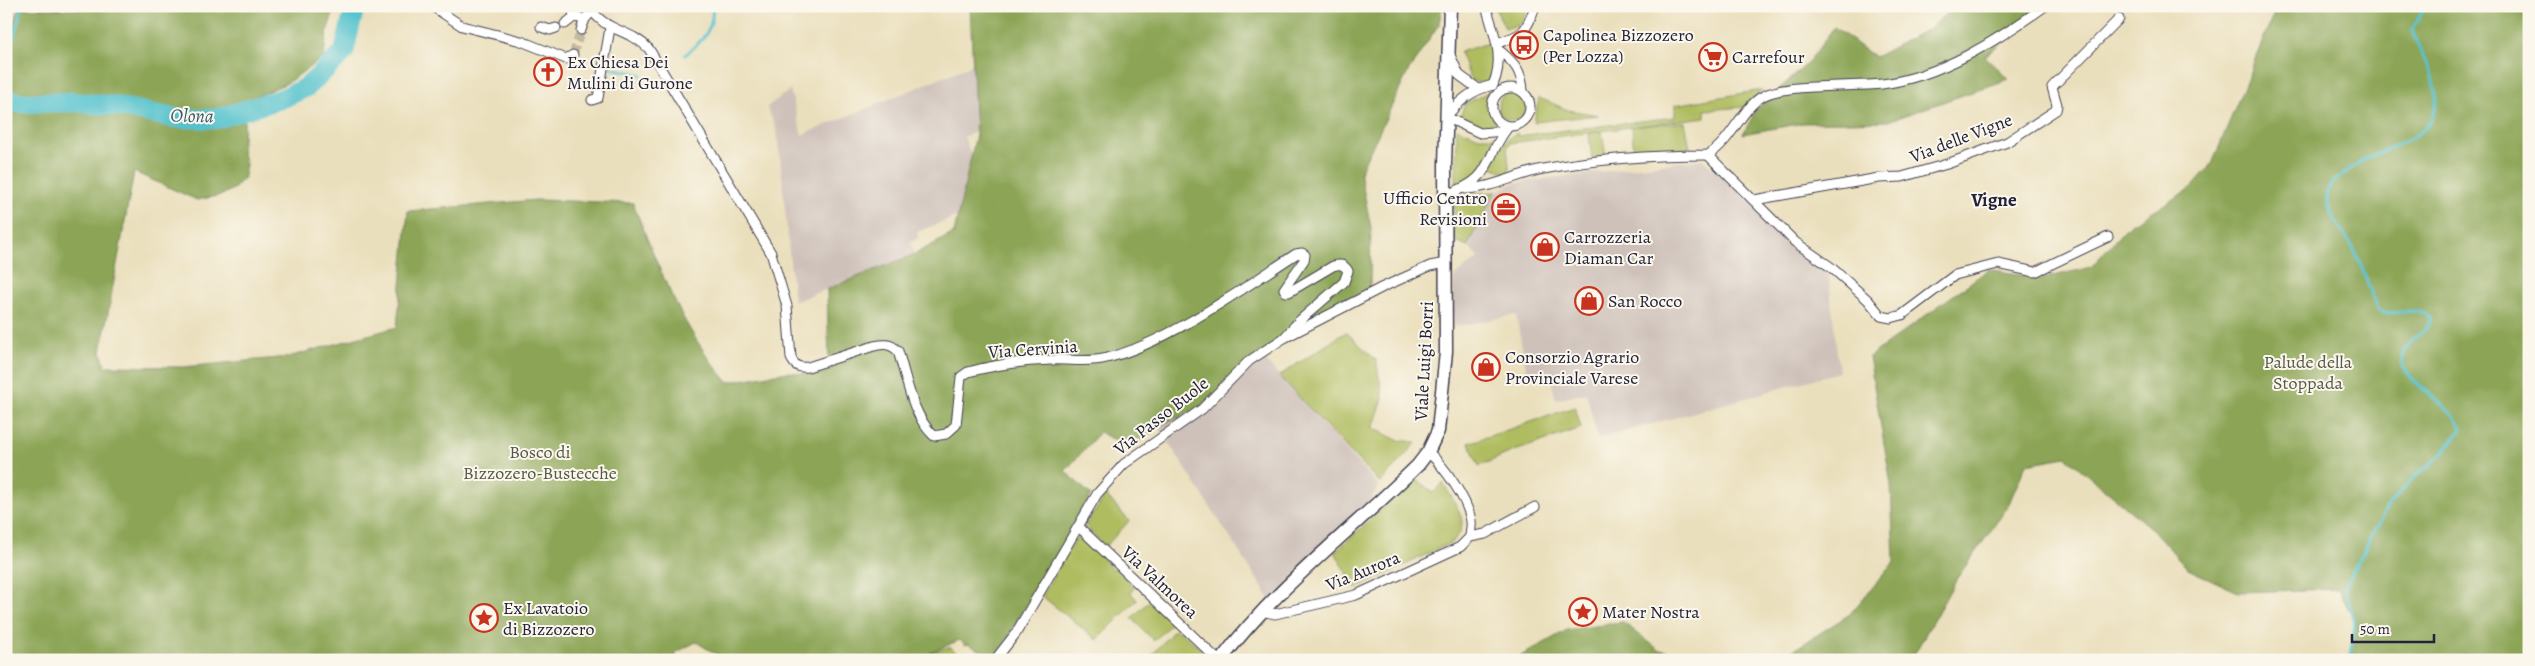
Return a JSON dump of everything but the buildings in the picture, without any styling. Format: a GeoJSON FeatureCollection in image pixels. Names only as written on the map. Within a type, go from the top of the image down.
{"type":"FeatureCollection","features":[{"type":"Feature","properties":{"kind":"main road","name":"Viale Luigi Borri"},"geometry":{"type":"LineString","coordinates":[[1219,660],[1262,611],[1316,558],[1398,484],[1428,452],[1438,431],[1446,352],[1445,195],[1450,6]]}},
{"type":"Feature","properties":{"kind":"street"},"geometry":{"type":"LineString","coordinates":[[432,6],[462,26],[521,41],[566,59],[573,55]]}},
{"type":"Feature","properties":{"kind":"street"},"geometry":{"type":"LineString","coordinates":[[572,6],[574,17]]}},
{"type":"Feature","properties":{"kind":"street"},"geometry":{"type":"LineString","coordinates":[[1486,6],[1498,47],[1499,72],[1492,109],[1498,120],[1507,128]]}},
{"type":"Feature","properties":{"kind":"street"},"geometry":{"type":"LineString","coordinates":[[1498,47],[1520,36],[1528,27],[1535,6]]}},
{"type":"Feature","properties":{"kind":"street"},"geometry":{"type":"LineString","coordinates":[[1445,195],[1466,189],[1483,188],[1520,174],[1571,165],[1708,155],[1721,147],[1751,105],[1766,95],[1794,89],[1884,84],[1930,72],[1977,49],[2045,6]]}},
{"type":"Feature","properties":{"kind":"street"},"geometry":{"type":"LineString","coordinates":[[581,30],[584,19],[591,9],[610,28],[598,98],[592,100]]}},
{"type":"Feature","properties":{"kind":"street"},"geometry":{"type":"LineString","coordinates":[[565,24],[574,17],[584,19]]}},
{"type":"Feature","properties":{"kind":"street","name":"Via delle Vigne"},"geometry":{"type":"LineString","coordinates":[[1754,200],[1879,178],[1902,177],[1947,164],[2007,142],[2056,110],[2058,105],[2052,87],[2119,19]]}},
{"type":"Feature","properties":{"kind":"street"},"geometry":{"type":"LineString","coordinates":[[541,27],[550,30],[556,28]]}},
{"type":"Feature","properties":{"kind":"street","name":"Via Cervinia"},"geometry":{"type":"LineString","coordinates":[[610,28],[631,34],[649,49],[771,254],[787,306],[791,358],[794,365],[800,368],[808,367],[874,346],[892,345],[898,351],[915,406],[924,426],[934,436],[946,434],[956,425],[961,377],[968,372],[1052,360],[1078,362],[1115,355],[1147,343],[1191,320],[1302,252],[1304,260],[1285,284],[1286,292],[1333,266],[1339,264],[1345,266],[1348,271],[1344,282],[1298,322],[1284,338]]}},
{"type":"Feature","properties":{"kind":"street"},"geometry":{"type":"LineString","coordinates":[[1477,88],[1459,101],[1446,117],[1480,133],[1507,128],[1523,122],[1530,113],[1530,102],[1523,91],[1522,77],[1514,63],[1498,47]]}},
{"type":"Feature","properties":{"kind":"street"},"geometry":{"type":"LineString","coordinates":[[1449,52],[1459,75],[1477,88],[1510,88],[1523,91]]}},
{"type":"Feature","properties":{"kind":"street"},"geometry":{"type":"LineString","coordinates":[[1466,189],[1485,171],[1507,128]]}},
{"type":"Feature","properties":{"kind":"street"},"geometry":{"type":"LineString","coordinates":[[1708,155],[1795,242],[1832,268],[1868,300],[1881,316],[1891,318],[1902,315],[1955,275],[1998,264],[2035,272],[2108,237]]}},
{"type":"Feature","properties":{"kind":"street"},"geometry":{"type":"LineString","coordinates":[[1485,171],[1501,181]]}},
{"type":"Feature","properties":{"kind":"street","name":"Via Passo Buole"},"geometry":{"type":"LineString","coordinates":[[995,660],[1016,633],[1097,494],[1124,464],[1202,409],[1249,361],[1284,338],[1383,287],[1430,266],[1446,263]]}},
{"type":"Feature","properties":{"kind":"street"},"geometry":{"type":"LineString","coordinates":[[1428,452],[1437,460],[1453,481],[1471,521],[1470,537]]}},
{"type":"Feature","properties":{"kind":"street","name":"Via Aurora"},"geometry":{"type":"LineString","coordinates":[[1262,611],[1275,614],[1356,595],[1460,547],[1470,537],[1485,534],[1535,508]]}},
{"type":"Feature","properties":{"kind":"street","name":"Via Valmorea"},"geometry":{"type":"LineString","coordinates":[[1079,527],[1219,660]]}},
{"type":"Feature","properties":{"kind":"shaded area"},"geometry":{"type":"Polygon","coordinates":[[[977,63],[1001,121],[964,137],[991,203],[917,232],[918,238],[910,242],[915,254],[794,302],[780,156],[776,128],[767,107],[790,90],[802,135],[977,63]]]}},
{"type":"Feature","properties":{"kind":"shaded area"},"geometry":{"type":"Polygon","coordinates":[[[1702,159],[1768,218],[1797,253],[1828,270],[1839,372],[1598,439],[1586,393],[1556,400],[1549,372],[1528,378],[1516,315],[1453,327],[1454,276],[1479,258],[1467,246],[1495,192],[1514,183],[1702,159]]]}},
{"type":"Feature","properties":{"kind":"shaded area"},"geometry":{"type":"Polygon","coordinates":[[[1261,356],[1379,486],[1353,526],[1271,601],[1158,426],[1198,409],[1261,356]]]}},
{"type":"Feature","properties":{"kind":"green space","name":"Bosco di Bizzozero-Bustecche"},"geometry":{"type":"Polygon","coordinates":[[[89,6],[336,6],[327,31],[324,57],[287,83],[246,101],[242,151],[246,164],[244,178],[235,188],[222,195],[197,200],[134,172],[101,351],[105,366],[183,367],[288,357],[397,327],[408,211],[536,200],[633,203],[662,274],[684,320],[697,341],[728,382],[788,372],[805,374],[829,366],[827,289],[915,254],[954,233],[976,135],[970,6],[1442,6],[1439,24],[1408,72],[1360,172],[1371,228],[1370,287],[1261,356],[1198,409],[1158,426],[1130,450],[1100,432],[1065,471],[1091,495],[996,658],[967,644],[965,645],[960,640],[931,652],[923,660],[726,660],[696,642],[675,653],[677,660],[101,660],[57,656],[6,660],[6,43],[19,8],[85,10],[89,6]]]}},
{"type":"Feature","properties":{"kind":"green space"},"geometry":{"type":"Polygon","coordinates":[[[1494,6],[1528,6],[1520,25],[1505,28],[1494,6]]]}},
{"type":"Feature","properties":{"kind":"green space"},"geometry":{"type":"Polygon","coordinates":[[[1954,6],[2046,6],[1985,56],[2009,79],[1888,121],[1803,123],[1743,134],[1756,110],[1808,63],[1834,27],[1875,57],[1930,28],[1954,6]]]}},
{"type":"Feature","properties":{"kind":"green space","name":"Palude della Stoppada"},"geometry":{"type":"Polygon","coordinates":[[[2277,6],[2529,6],[2529,660],[2349,660],[2356,622],[2338,589],[2238,592],[2188,569],[2153,530],[2066,457],[2026,464],[2007,508],[1957,578],[1911,660],[1778,660],[1850,614],[1894,562],[1891,484],[1869,357],[1989,269],[2042,279],[2091,267],[2128,226],[2190,189],[2212,164],[2277,6]]]}},
{"type":"Feature","properties":{"kind":"green space"},"geometry":{"type":"Polygon","coordinates":[[[1491,42],[1495,66],[1490,81],[1479,83],[1471,80],[1460,52],[1491,42]]]}},
{"type":"Feature","properties":{"kind":"green space"},"geometry":{"type":"Polygon","coordinates":[[[1762,90],[1746,107],[1705,110],[1705,117],[1510,143],[1507,148],[1510,175],[1492,167],[1504,143],[1517,133],[1518,136],[1675,117],[1675,105],[1762,90]]]}},
{"type":"Feature","properties":{"kind":"green space"},"geometry":{"type":"Polygon","coordinates":[[[1490,91],[1494,92],[1490,106],[1492,114],[1500,127],[1473,126],[1460,117],[1465,104],[1490,91]]]}},
{"type":"Feature","properties":{"kind":"green space"},"geometry":{"type":"Polygon","coordinates":[[[1512,92],[1522,96],[1526,106],[1522,116],[1512,120],[1502,116],[1498,106],[1502,96],[1512,92]]]}},
{"type":"Feature","properties":{"kind":"green space"},"geometry":{"type":"Polygon","coordinates":[[[1539,98],[1568,110],[1598,115],[1534,122],[1539,98]]]}},
{"type":"Feature","properties":{"kind":"green space"},"geometry":{"type":"Polygon","coordinates":[[[1685,122],[1690,148],[1634,155],[1632,127],[1685,122]]]}},
{"type":"Feature","properties":{"kind":"green space"},"geometry":{"type":"Polygon","coordinates":[[[1457,128],[1479,137],[1495,137],[1481,167],[1463,182],[1456,182],[1457,128]]]}},
{"type":"Feature","properties":{"kind":"green space"},"geometry":{"type":"Polygon","coordinates":[[[1602,132],[1606,158],[1592,159],[1589,133],[1602,132]]]}},
{"type":"Feature","properties":{"kind":"green space"},"geometry":{"type":"Polygon","coordinates":[[[1495,192],[1467,246],[1454,240],[1454,205],[1470,194],[1495,192]]]}},
{"type":"Feature","properties":{"kind":"green space"},"geometry":{"type":"Polygon","coordinates":[[[1346,332],[1376,360],[1383,398],[1373,428],[1399,441],[1404,440],[1416,443],[1380,483],[1279,376],[1346,332]]]}},
{"type":"Feature","properties":{"kind":"green space"},"geometry":{"type":"Polygon","coordinates":[[[1575,407],[1581,428],[1509,453],[1479,466],[1469,443],[1575,407]]]}},
{"type":"Feature","properties":{"kind":"green space"},"geometry":{"type":"Polygon","coordinates":[[[1415,478],[1433,493],[1443,483],[1460,513],[1462,521],[1458,535],[1452,542],[1356,589],[1335,552],[1415,478]]]}},
{"type":"Feature","properties":{"kind":"green space"},"geometry":{"type":"Polygon","coordinates":[[[1106,495],[1129,521],[1105,547],[1085,526],[1106,495]]]}},
{"type":"Feature","properties":{"kind":"green space"},"geometry":{"type":"Polygon","coordinates":[[[1083,537],[1105,558],[1104,560],[1111,569],[1116,568],[1134,587],[1131,593],[1137,600],[1097,640],[1042,596],[1076,538],[1083,537]]]}},
{"type":"Feature","properties":{"kind":"green space"},"geometry":{"type":"Polygon","coordinates":[[[1149,601],[1172,623],[1154,641],[1132,618],[1149,601]]]}},
{"type":"Feature","properties":{"kind":"green space"},"geometry":{"type":"Polygon","coordinates":[[[1623,622],[1659,650],[1684,654],[1693,660],[1514,660],[1567,630],[1623,622]]]}},
{"type":"Feature","properties":{"kind":"green space"},"geometry":{"type":"Polygon","coordinates":[[[1175,629],[1202,651],[1206,660],[1156,660],[1153,654],[1175,629]]]}},
{"type":"Feature","properties":{"kind":"green space"},"geometry":{"type":"Polygon","coordinates":[[[951,647],[963,660],[926,660],[932,652],[951,647]]]}},
{"type":"Feature","properties":{"kind":"waterway"},"geometry":{"type":"LineString","coordinates":[[6,66],[22,6]]}},
{"type":"Feature","properties":{"kind":"waterway","name":"Olona"},"geometry":{"type":"LineString","coordinates":[[6,98],[19,103],[73,102],[115,106],[174,118],[216,119],[281,99],[307,87],[344,52],[355,6]]}},
{"type":"Feature","properties":{"kind":"waterway"},"geometry":{"type":"LineString","coordinates":[[685,55],[706,34],[711,21],[712,6]]}},
{"type":"Feature","properties":{"kind":"waterway"},"geometry":{"type":"LineString","coordinates":[[2349,660],[2355,627],[2345,586],[2386,509],[2410,481],[2443,453],[2461,429],[2451,413],[2416,382],[2403,366],[2402,358],[2404,352],[2429,324],[2431,318],[2425,314],[2413,311],[2391,313],[2378,311],[2358,258],[2333,217],[2327,196],[2327,192],[2333,183],[2356,165],[2413,137],[2430,122],[2435,111],[2435,89],[2430,72],[2412,30],[2426,6]]}},
{"type":"Feature","properties":{"kind":"waterway"},"geometry":{"type":"LineString","coordinates":[[607,67],[642,75]]}},
{"type":"Feature","properties":{"kind":"tunnel"},"geometry":{"type":"LineString","coordinates":[[573,55],[581,30]]}},
{"type":"Feature","properties":{"kind":"place","name":"Capolinea Bizzozero (Per Lozza)"},"geometry":{"type":"Point","coordinates":[1524,45]}},
{"type":"Feature","properties":{"kind":"place","name":"Carrefour"},"geometry":{"type":"Point","coordinates":[1713,57]}},
{"type":"Feature","properties":{"kind":"place","name":"Ex Chiesa Dei Mulini di Gurone"},"geometry":{"type":"Point","coordinates":[548,72]}},
{"type":"Feature","properties":{"kind":"place","name":"Ufficio Centro Revisioni"},"geometry":{"type":"Point","coordinates":[1506,208]}},
{"type":"Feature","properties":{"kind":"place","name":"Carrozzeria Diaman Car"},"geometry":{"type":"Point","coordinates":[1545,247]}},
{"type":"Feature","properties":{"kind":"place","name":"San Rocco"},"geometry":{"type":"Point","coordinates":[1589,301]}},
{"type":"Feature","properties":{"kind":"place","name":"Consorzio Agrario Provinciale Varese"},"geometry":{"type":"Point","coordinates":[1486,367]}},
{"type":"Feature","properties":{"kind":"place","name":"Mater Nostra"},"geometry":{"type":"Point","coordinates":[1583,612]}},
{"type":"Feature","properties":{"kind":"place","name":"Ex Lavatoio di Bizzozero"},"geometry":{"type":"Point","coordinates":[484,618]}},
{"type":"Feature","properties":{"kind":"district","name":"Vigne"},"geometry":{"type":"Point","coordinates":[1994,200]}}]}
